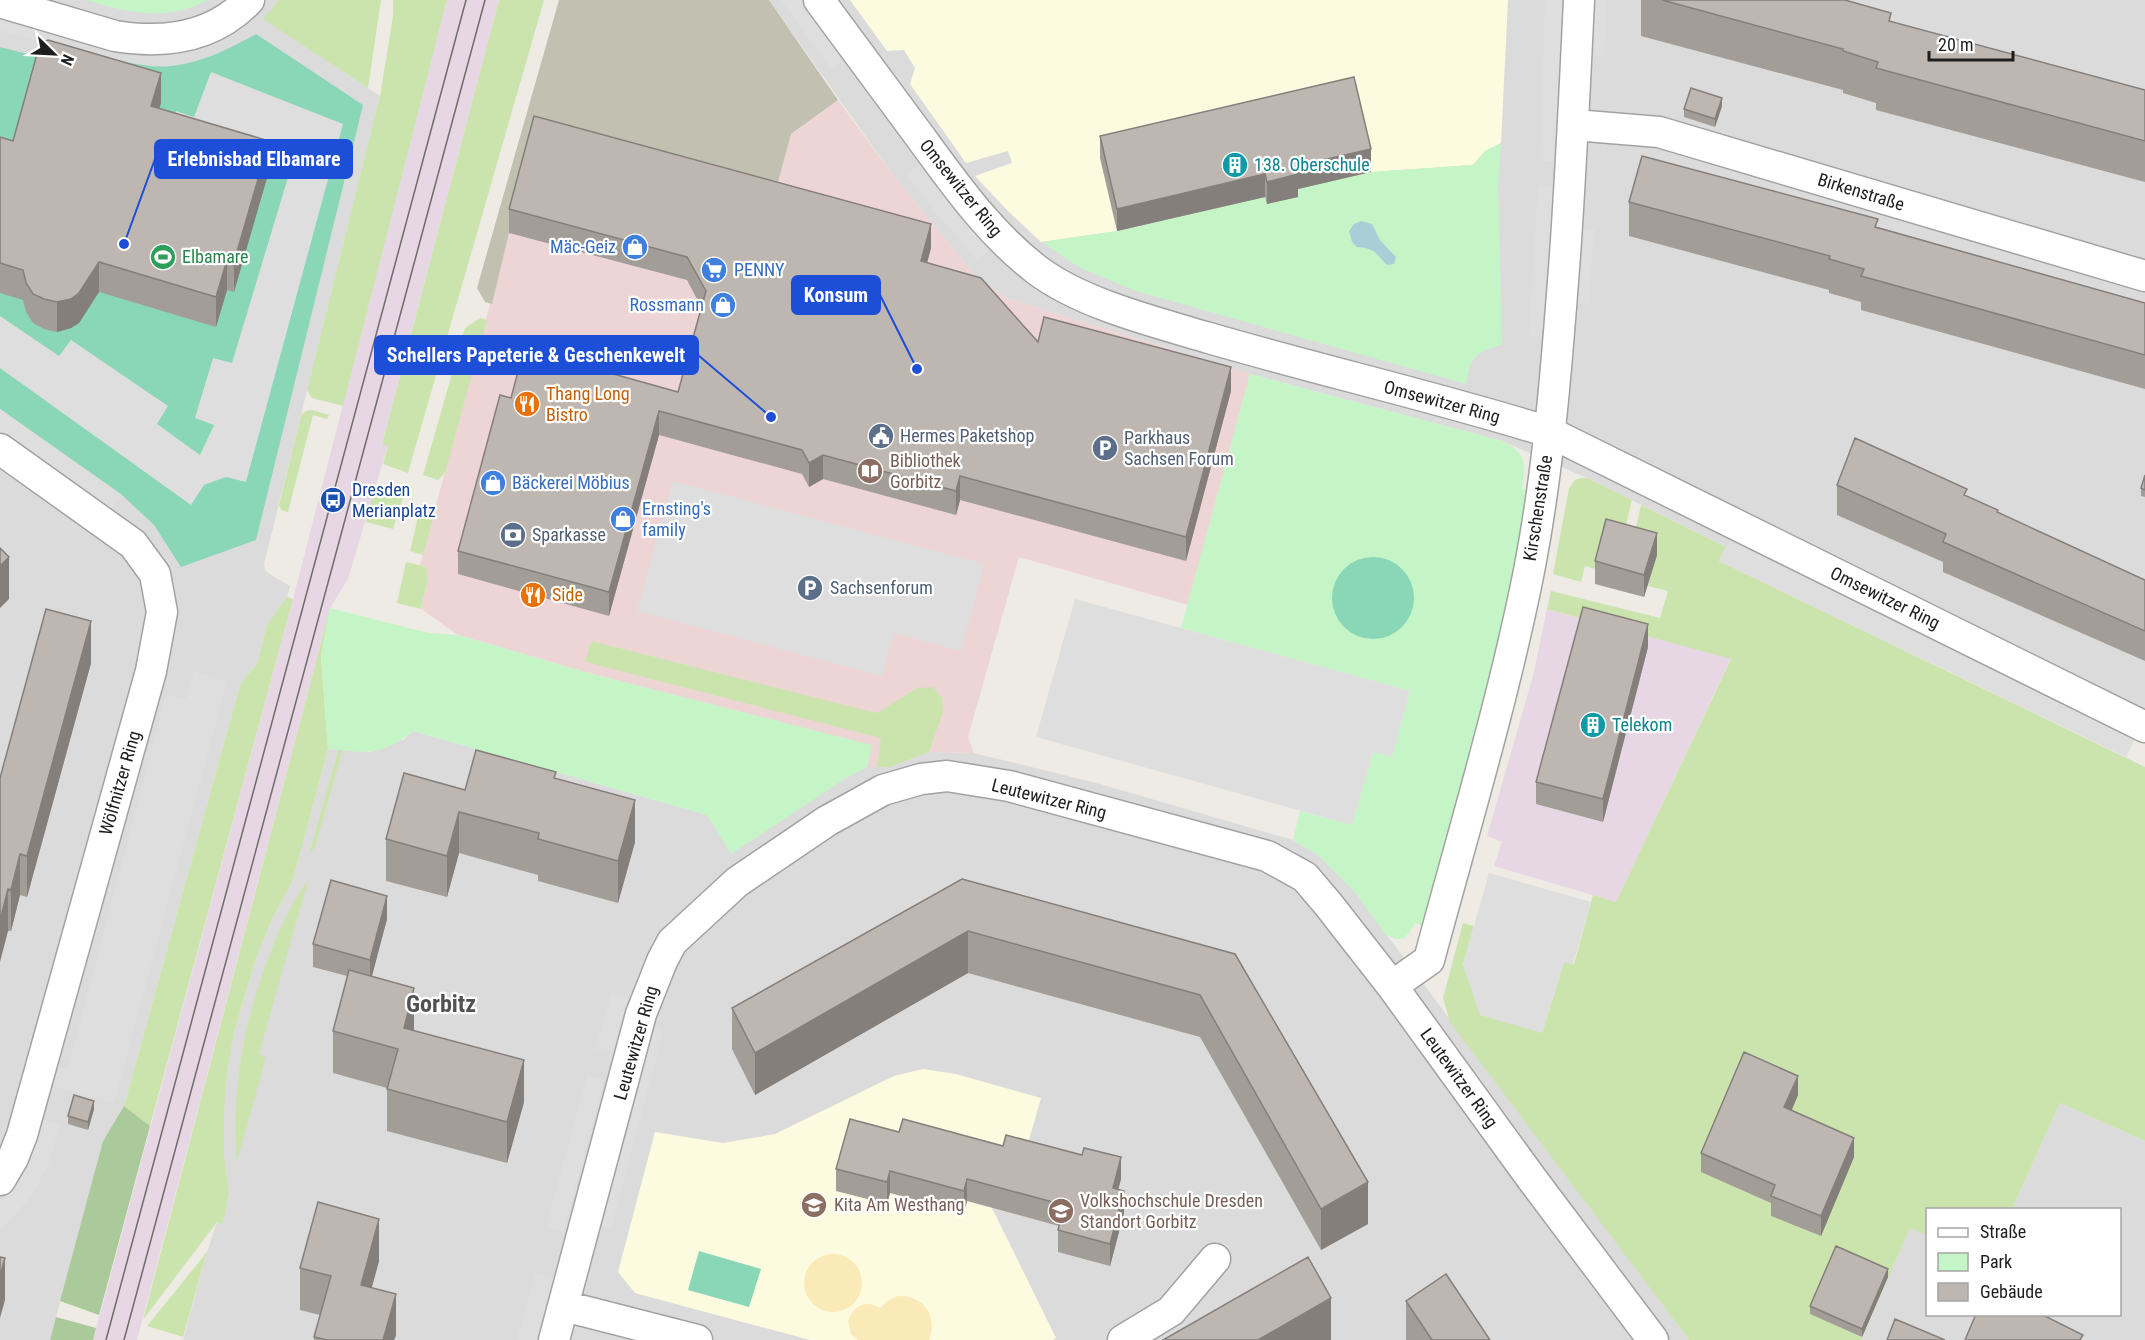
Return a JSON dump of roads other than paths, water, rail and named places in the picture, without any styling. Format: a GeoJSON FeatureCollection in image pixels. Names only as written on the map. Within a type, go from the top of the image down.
{"type":"FeatureCollection","features":[{"type":"Feature","properties":{"kind":"street"},"geometry":{"type":"LineString","coordinates":[[0,2],[115,36],[132,39],[166,39],[195,35],[221,23],[249,0]]}},
{"type":"Feature","properties":{"kind":"street","name":"Omsewitzer Ring"},"geometry":{"type":"LineString","coordinates":[[819,0],[969,203],[999,238],[1039,272],[1076,292],[1128,314],[1286,360],[1500,416],[1549,432],[2145,727]]}},
{"type":"Feature","properties":{"kind":"street","name":"Kirschenstraße"},"geometry":{"type":"LineString","coordinates":[[1392,986],[1428,960],[1432,949],[1496,710],[1528,576],[1559,348],[1574,125],[1579,0]]}},
{"type":"Feature","properties":{"kind":"street","name":"Birkenstraße"},"geometry":{"type":"LineString","coordinates":[[1574,125],[1659,132],[2145,276]]}},
{"type":"Feature","properties":{"kind":"street","name":"Wölfnitzer Ring"},"geometry":{"type":"LineString","coordinates":[[0,449],[133,544],[155,574],[162,612],[151,671],[22,1136],[0,1180]]}},
{"type":"Feature","properties":{"kind":"street","name":"Leutewitzer Ring"},"geometry":{"type":"LineString","coordinates":[[554,1340],[641,1014],[672,942],[737,882],[827,820],[883,790],[921,779],[946,776],[1009,786],[1267,856],[1305,877],[1392,986],[1532,1179],[1653,1340]]}},
{"type":"Feature","properties":{"kind":"street"},"geometry":{"type":"LineString","coordinates":[[1123,1340],[1171,1311],[1215,1259]]}},
{"type":"Feature","properties":{"kind":"street"},"geometry":{"type":"LineString","coordinates":[[564,1306],[697,1340]]}},
{"type":"Feature","properties":{"kind":"water"},"geometry":{"type":"Polygon","coordinates":[[[1361,221],[1372,224],[1380,240],[1396,257],[1394,264],[1387,265],[1374,252],[1357,247],[1352,242],[1349,231],[1354,224],[1361,221]]]}},
{"type":"Feature","properties":{"kind":"tram line"},"geometry":{"type":"LineString","coordinates":[[106,1340],[466,0]]}},
{"type":"Feature","properties":{"kind":"tram line"},"geometry":{"type":"LineString","coordinates":[[124,1340],[485,0]]}},
{"type":"Feature","properties":{"kind":"place","name":"138. Oberschule"},"geometry":{"type":"Point","coordinates":[1235,165]}},
{"type":"Feature","properties":{"kind":"place","name":"Erlebnisbad Elbamare"},"geometry":{"type":"Point","coordinates":[124,244]}},
{"type":"Feature","properties":{"kind":"place","name":"Mäc-Geiz"},"geometry":{"type":"Point","coordinates":[635,247]}},
{"type":"Feature","properties":{"kind":"place","name":"Elbamare"},"geometry":{"type":"Point","coordinates":[163,257]}},
{"type":"Feature","properties":{"kind":"place","name":"PENNY"},"geometry":{"type":"Point","coordinates":[714,270]}},
{"type":"Feature","properties":{"kind":"place","name":"Rossmann"},"geometry":{"type":"Point","coordinates":[723,305]}},
{"type":"Feature","properties":{"kind":"place","name":"Konsum"},"geometry":{"type":"Point","coordinates":[917,369]}},
{"type":"Feature","properties":{"kind":"place","name":"Thang Long Bistro"},"geometry":{"type":"Point","coordinates":[527,404]}},
{"type":"Feature","properties":{"kind":"place","name":"Schellers Papeterie & Geschenkewelt"},"geometry":{"type":"Point","coordinates":[771,417]}},
{"type":"Feature","properties":{"kind":"place","name":"Hermes Paketshop"},"geometry":{"type":"Point","coordinates":[881,436]}},
{"type":"Feature","properties":{"kind":"place","name":"Parkhaus Sachsen Forum"},"geometry":{"type":"Point","coordinates":[1105,448]}},
{"type":"Feature","properties":{"kind":"place","name":"Bibliothek Gorbitz"},"geometry":{"type":"Point","coordinates":[870,471]}},
{"type":"Feature","properties":{"kind":"place","name":"Bäckerei Möbius"},"geometry":{"type":"Point","coordinates":[493,483]}},
{"type":"Feature","properties":{"kind":"place","name":"Dresden Merianplatz"},"geometry":{"type":"Point","coordinates":[333,500]}},
{"type":"Feature","properties":{"kind":"place","name":"Ernsting's family"},"geometry":{"type":"Point","coordinates":[623,519]}},
{"type":"Feature","properties":{"kind":"place","name":"Sparkasse"},"geometry":{"type":"Point","coordinates":[513,535]}},
{"type":"Feature","properties":{"kind":"place","name":"Sachsenforum"},"geometry":{"type":"Point","coordinates":[810,588]}},
{"type":"Feature","properties":{"kind":"place","name":"Side"},"geometry":{"type":"Point","coordinates":[533,595]}},
{"type":"Feature","properties":{"kind":"place","name":"Telekom"},"geometry":{"type":"Point","coordinates":[1593,725]}},
{"type":"Feature","properties":{"kind":"place","name":"Kita Am Westhang"},"geometry":{"type":"Point","coordinates":[814,1205]}},
{"type":"Feature","properties":{"kind":"place","name":"Volkshochschule Dresden Standort Gorbitz"},"geometry":{"type":"Point","coordinates":[1061,1211]}},
{"type":"Feature","properties":{"kind":"district","name":"Gorbitz"},"geometry":{"type":"Point","coordinates":[441,1004]}}]}
